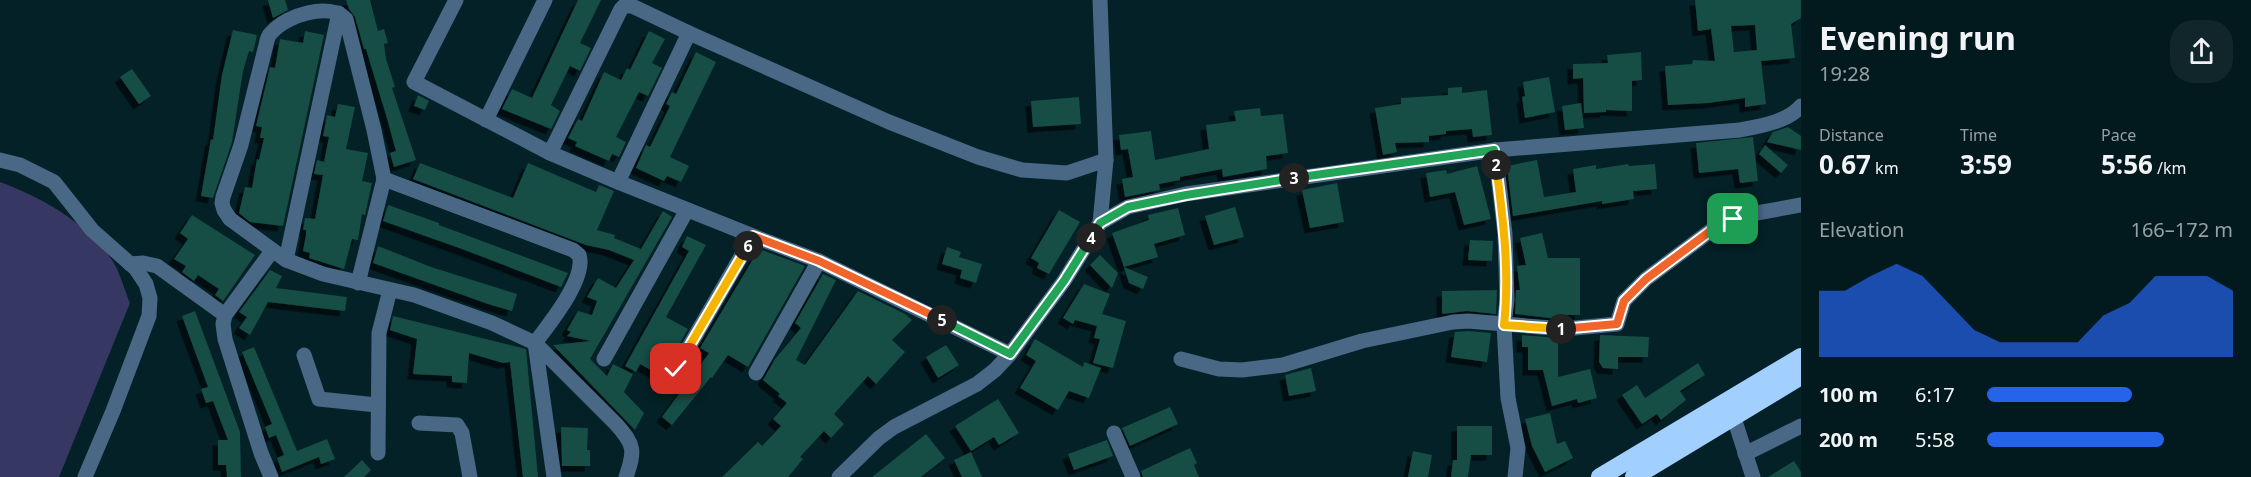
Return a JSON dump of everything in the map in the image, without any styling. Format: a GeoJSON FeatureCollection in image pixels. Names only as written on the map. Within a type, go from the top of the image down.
{"type":"FeatureCollection","features":[{"type":"Feature","properties":{"kind":"highway"},"geometry":{"type":"LineString","coordinates":[[1634,477],[1737,409],[1801,357]]}},
{"type":"Feature","properties":{"kind":"highway"},"geometry":{"type":"LineString","coordinates":[[1600,477],[1801,376]]}},
{"type":"Feature","properties":{"kind":"street"},"geometry":{"type":"LineString","coordinates":[[456,0],[414,82],[550,153],[687,210],[819,261],[1010,354]]}},
{"type":"Feature","properties":{"kind":"street"},"geometry":{"type":"LineString","coordinates":[[486,120],[545,0]]}},
{"type":"Feature","properties":{"kind":"street"},"geometry":{"type":"LineString","coordinates":[[839,477],[879,438],[977,384],[995,370],[1010,354],[1064,281],[1100,223],[1106,141],[1100,0]]}},
{"type":"Feature","properties":{"kind":"street"},"geometry":{"type":"LineString","coordinates":[[550,153],[618,12],[625,2],[889,122],[978,157],[1029,172],[1067,173],[1106,160]]}},
{"type":"Feature","properties":{"kind":"street"},"geometry":{"type":"LineString","coordinates":[[358,283],[384,179],[346,19],[339,13],[327,10],[286,21],[269,34],[241,145],[222,203],[230,219],[286,260],[323,274],[358,283],[414,295],[470,315],[535,343],[616,424],[628,439],[633,455],[626,477]]}},
{"type":"Feature","properties":{"kind":"street"},"geometry":{"type":"LineString","coordinates":[[286,260],[339,13]]}},
{"type":"Feature","properties":{"kind":"street"},"geometry":{"type":"LineString","coordinates":[[618,182],[689,33]]}},
{"type":"Feature","properties":{"kind":"street"},"geometry":{"type":"LineString","coordinates":[[1100,223],[1128,207],[1153,200],[1494,150],[1740,130],[1765,125],[1800,108]]}},
{"type":"Feature","properties":{"kind":"street"},"geometry":{"type":"LineString","coordinates":[[1494,150],[1505,234],[1507,300],[1504,325],[1508,398],[1518,448],[1515,477]]}},
{"type":"Feature","properties":{"kind":"street"},"geometry":{"type":"LineString","coordinates":[[0,159],[20,165],[54,182],[92,230],[130,264],[146,284],[150,298],[150,316],[85,477]]}},
{"type":"Feature","properties":{"kind":"street"},"geometry":{"type":"LineString","coordinates":[[384,179],[573,249],[579,255],[580,268],[573,285],[535,343],[554,477]]}},
{"type":"Feature","properties":{"kind":"street"},"geometry":{"type":"LineString","coordinates":[[1181,359],[1219,369],[1242,370],[1283,366],[1351,344],[1440,324],[1468,321],[1564,329],[1617,324],[1624,301],[1646,279],[1717,226],[1751,214],[1801,205]]}},
{"type":"Feature","properties":{"kind":"street"},"geometry":{"type":"LineString","coordinates":[[604,359],[687,210]]}},
{"type":"Feature","properties":{"kind":"street"},"geometry":{"type":"LineString","coordinates":[[676,369],[753,236]]}},
{"type":"Feature","properties":{"kind":"street"},"geometry":{"type":"LineString","coordinates":[[271,477],[261,453],[225,339],[224,324],[225,315],[272,250]]}},
{"type":"Feature","properties":{"kind":"street"},"geometry":{"type":"LineString","coordinates":[[756,373],[819,261]]}},
{"type":"Feature","properties":{"kind":"street"},"geometry":{"type":"LineString","coordinates":[[130,264],[157,266],[225,315]]}},
{"type":"Feature","properties":{"kind":"street"},"geometry":{"type":"LineString","coordinates":[[378,453],[379,333],[390,290]]}},
{"type":"Feature","properties":{"kind":"street"},"geometry":{"type":"LineString","coordinates":[[304,355],[319,399],[377,405]]}},
{"type":"Feature","properties":{"kind":"street"},"geometry":{"type":"LineString","coordinates":[[1737,409],[1745,454],[1753,477]]}},
{"type":"Feature","properties":{"kind":"street"},"geometry":{"type":"LineString","coordinates":[[419,423],[457,425],[462,433],[470,477]]}},
{"type":"Feature","properties":{"kind":"street"},"geometry":{"type":"LineString","coordinates":[[1745,454],[1801,426]]}},
{"type":"Feature","properties":{"kind":"street"},"geometry":{"type":"LineString","coordinates":[[1114,433],[1134,477]]}},
{"type":"Feature","properties":{"kind":"shaded area"},"geometry":{"type":"Polygon","coordinates":[[[0,182],[47,204],[90,234],[115,265],[130,303],[59,477],[0,477],[0,182]]]}},
{"type":"Feature","properties":{"kind":"building"},"geometry":{"type":"Polygon","coordinates":[[[268,0],[285,0],[288,10],[273,18],[268,0]]]}},
{"type":"Feature","properties":{"kind":"building"},"geometry":{"type":"Polygon","coordinates":[[[346,0],[370,0],[378,31],[384,29],[388,43],[384,44],[386,59],[395,87],[392,88],[416,160],[394,167],[390,153],[396,151],[386,115],[355,17],[346,0]]]}},
{"type":"Feature","properties":{"kind":"building"},"geometry":{"type":"Polygon","coordinates":[[[578,0],[601,0],[580,43],[591,48],[580,71],[570,66],[551,105],[560,111],[551,129],[502,109],[512,89],[532,98],[578,0]]]}},
{"type":"Feature","properties":{"kind":"building"},"geometry":{"type":"Polygon","coordinates":[[[1695,0],[1801,0],[1801,18],[1791,24],[1795,58],[1761,61],[1766,104],[1745,107],[1745,98],[1668,105],[1665,66],[1692,64],[1693,60],[1715,61],[1711,29],[1698,31],[1695,0]],[[1755,25],[1731,26],[1734,52],[1757,50],[1755,25]]]}},
{"type":"Feature","properties":{"kind":"building"},"geometry":{"type":"Polygon","coordinates":[[[233,30],[257,35],[253,52],[249,51],[243,71],[232,142],[213,198],[201,196],[211,139],[213,140],[222,75],[233,30]]]}},
{"type":"Feature","properties":{"kind":"building"},"geometry":{"type":"Polygon","coordinates":[[[305,31],[324,35],[283,226],[250,222],[239,213],[245,187],[252,188],[257,159],[259,160],[264,138],[260,138],[262,127],[256,126],[270,67],[275,68],[280,39],[303,43],[305,31]]]}},
{"type":"Feature","properties":{"kind":"building"},"geometry":{"type":"Polygon","coordinates":[[[649,31],[665,39],[652,63],[662,68],[648,96],[639,92],[616,137],[626,142],[619,157],[612,154],[609,161],[575,146],[577,142],[568,138],[578,119],[582,121],[604,72],[621,80],[627,68],[630,70],[649,31]]]}},
{"type":"Feature","properties":{"kind":"building"},"geometry":{"type":"Polygon","coordinates":[[[696,52],[716,62],[670,157],[689,166],[681,182],[667,176],[664,181],[636,168],[646,145],[650,147],[670,106],[666,104],[672,92],[676,94],[696,52]]]}},
{"type":"Feature","properties":{"kind":"building"},"geometry":{"type":"Polygon","coordinates":[[[1641,52],[1642,80],[1632,81],[1632,111],[1606,110],[1606,112],[1584,113],[1583,78],[1573,79],[1573,64],[1608,63],[1607,55],[1641,52]]]}},
{"type":"Feature","properties":{"kind":"building"},"geometry":{"type":"Polygon","coordinates":[[[132,69],[151,96],[139,104],[120,77],[132,69]]]}},
{"type":"Feature","properties":{"kind":"building"},"geometry":{"type":"Polygon","coordinates":[[[1549,77],[1555,112],[1525,118],[1522,97],[1525,96],[1523,82],[1549,77]]]}},
{"type":"Feature","properties":{"kind":"building"},"geometry":{"type":"Polygon","coordinates":[[[1462,87],[1462,93],[1487,90],[1492,135],[1473,137],[1472,129],[1446,131],[1446,134],[1429,136],[1429,142],[1395,143],[1397,152],[1383,155],[1375,108],[1401,104],[1401,98],[1448,95],[1448,88],[1462,87]]]}},
{"type":"Feature","properties":{"kind":"building"},"geometry":{"type":"Polygon","coordinates":[[[418,95],[429,101],[425,110],[414,106],[418,95]]]}},
{"type":"Feature","properties":{"kind":"building"},"geometry":{"type":"Polygon","coordinates":[[[1079,97],[1081,124],[1033,127],[1031,101],[1079,97]]]}},
{"type":"Feature","properties":{"kind":"building"},"geometry":{"type":"Polygon","coordinates":[[[1581,103],[1584,128],[1565,130],[1562,106],[1581,103]]]}},
{"type":"Feature","properties":{"kind":"building"},"geometry":{"type":"Polygon","coordinates":[[[338,104],[355,107],[346,149],[368,153],[362,181],[372,183],[365,215],[362,214],[358,240],[352,239],[344,269],[309,258],[310,253],[303,251],[306,235],[306,230],[303,230],[305,218],[315,219],[323,175],[314,174],[317,160],[324,162],[329,137],[323,136],[327,115],[335,117],[338,104]]]}},
{"type":"Feature","properties":{"kind":"building"},"geometry":{"type":"Polygon","coordinates":[[[1260,108],[1261,116],[1283,114],[1288,153],[1266,156],[1267,169],[1223,177],[1222,169],[1180,177],[1180,180],[1159,184],[1160,190],[1125,197],[1122,179],[1133,177],[1128,149],[1121,150],[1119,135],[1151,131],[1155,160],[1209,149],[1206,125],[1236,121],[1234,111],[1260,108]]]}},
{"type":"Feature","properties":{"kind":"building"},"geometry":{"type":"Polygon","coordinates":[[[1788,127],[1801,136],[1801,150],[1767,142],[1773,132],[1788,127]]]}},
{"type":"Feature","properties":{"kind":"building"},"geometry":{"type":"Polygon","coordinates":[[[1753,137],[1758,181],[1740,183],[1738,169],[1699,173],[1696,143],[1753,137]]]}},
{"type":"Feature","properties":{"kind":"building"},"geometry":{"type":"Polygon","coordinates":[[[1765,145],[1788,165],[1781,173],[1759,154],[1765,145]]]}},
{"type":"Feature","properties":{"kind":"building"},"geometry":{"type":"Polygon","coordinates":[[[1537,160],[1544,197],[1576,192],[1573,169],[1596,165],[1596,169],[1628,164],[1629,166],[1655,164],[1657,189],[1633,191],[1634,199],[1602,204],[1602,201],[1513,216],[1507,166],[1537,160]]]}},
{"type":"Feature","properties":{"kind":"building"},"geometry":{"type":"Polygon","coordinates":[[[420,163],[513,198],[528,163],[596,192],[599,185],[614,191],[597,230],[615,235],[614,238],[641,249],[663,211],[672,217],[590,359],[607,376],[613,364],[633,374],[624,392],[644,413],[635,430],[553,345],[591,341],[567,336],[571,332],[567,330],[578,311],[592,315],[597,301],[587,297],[598,278],[616,288],[634,260],[609,250],[586,245],[413,179],[420,163]]]}},
{"type":"Feature","properties":{"kind":"building"},"geometry":{"type":"Polygon","coordinates":[[[1477,166],[1491,219],[1464,225],[1455,192],[1430,197],[1426,173],[1446,170],[1447,174],[1477,166]]]}},
{"type":"Feature","properties":{"kind":"building"},"geometry":{"type":"Polygon","coordinates":[[[1337,183],[1344,222],[1310,228],[1302,190],[1337,183]]]}},
{"type":"Feature","properties":{"kind":"building"},"geometry":{"type":"Polygon","coordinates":[[[388,205],[568,273],[561,287],[383,221],[388,205]]]}},
{"type":"Feature","properties":{"kind":"building"},"geometry":{"type":"Polygon","coordinates":[[[1235,207],[1244,237],[1214,245],[1205,216],[1235,207]]]}},
{"type":"Feature","properties":{"kind":"building"},"geometry":{"type":"Polygon","coordinates":[[[1178,208],[1185,235],[1154,244],[1158,257],[1124,267],[1112,233],[1149,220],[1148,215],[1178,208]]]}},
{"type":"Feature","properties":{"kind":"building"},"geometry":{"type":"Polygon","coordinates":[[[1059,210],[1080,222],[1049,274],[1037,268],[1039,263],[1031,258],[1059,210]]]}},
{"type":"Feature","properties":{"kind":"building"},"geometry":{"type":"Polygon","coordinates":[[[192,215],[255,255],[223,301],[215,295],[219,289],[198,275],[194,281],[182,272],[186,266],[174,259],[188,239],[180,233],[192,215]]]}},
{"type":"Feature","properties":{"kind":"building"},"geometry":{"type":"Polygon","coordinates":[[[1542,233],[1548,258],[1580,258],[1580,315],[1558,315],[1558,319],[1515,314],[1516,290],[1520,290],[1517,266],[1526,265],[1520,238],[1542,233]]]}},
{"type":"Feature","properties":{"kind":"building"},"geometry":{"type":"Polygon","coordinates":[[[687,236],[706,245],[666,317],[688,329],[668,364],[668,374],[665,378],[640,364],[636,372],[625,366],[689,251],[682,247],[687,236]]]}},
{"type":"Feature","properties":{"kind":"building"},"geometry":{"type":"Polygon","coordinates":[[[1470,240],[1493,241],[1492,261],[1468,260],[1470,240]]]}},
{"type":"Feature","properties":{"kind":"building"},"geometry":{"type":"Polygon","coordinates":[[[378,246],[431,267],[517,294],[512,311],[373,263],[378,246]]]}},
{"type":"Feature","properties":{"kind":"building"},"geometry":{"type":"Polygon","coordinates":[[[947,247],[961,252],[959,257],[982,264],[976,283],[960,278],[962,270],[942,264],[947,247]]]}},
{"type":"Feature","properties":{"kind":"building"},"geometry":{"type":"Polygon","coordinates":[[[759,249],[805,266],[748,367],[728,355],[712,378],[672,425],[662,417],[709,353],[700,348],[759,249]]]}},
{"type":"Feature","properties":{"kind":"building"},"geometry":{"type":"Polygon","coordinates":[[[1100,255],[1118,273],[1112,288],[1090,265],[1100,255]]]}},
{"type":"Feature","properties":{"kind":"building"},"geometry":{"type":"Polygon","coordinates":[[[1124,267],[1148,277],[1143,289],[1129,283],[1124,267]]]}},
{"type":"Feature","properties":{"kind":"building"},"geometry":{"type":"Polygon","coordinates":[[[270,270],[282,276],[276,288],[347,297],[345,311],[268,302],[250,335],[239,328],[247,317],[239,312],[270,270]]]}},
{"type":"Feature","properties":{"kind":"building"},"geometry":{"type":"Polygon","coordinates":[[[823,274],[836,280],[796,360],[805,365],[858,291],[905,314],[912,320],[892,340],[905,352],[876,384],[868,376],[834,414],[844,424],[831,438],[824,431],[800,457],[803,459],[788,477],[722,477],[758,442],[762,446],[781,426],[773,419],[787,403],[763,380],[775,359],[801,328],[795,323],[823,274]]]}},
{"type":"Feature","properties":{"kind":"building"},"geometry":{"type":"Polygon","coordinates":[[[1084,284],[1110,294],[1102,314],[1126,321],[1113,368],[1093,363],[1100,339],[1094,338],[1097,326],[1075,320],[1073,324],[1063,318],[1084,284]]]}},
{"type":"Feature","properties":{"kind":"building"},"geometry":{"type":"Polygon","coordinates":[[[1497,290],[1496,314],[1467,311],[1442,314],[1442,291],[1497,290]]]}},
{"type":"Feature","properties":{"kind":"building"},"geometry":{"type":"Polygon","coordinates":[[[195,311],[240,432],[241,477],[227,477],[226,465],[218,465],[218,440],[228,440],[213,401],[206,403],[201,389],[208,387],[182,316],[195,311]]]}},
{"type":"Feature","properties":{"kind":"building"},"geometry":{"type":"Polygon","coordinates":[[[393,316],[526,349],[538,477],[523,477],[510,362],[503,363],[469,353],[467,383],[452,382],[452,376],[413,374],[417,339],[390,330],[393,316]]]}},
{"type":"Feature","properties":{"kind":"building"},"geometry":{"type":"Polygon","coordinates":[[[1455,332],[1491,333],[1487,362],[1451,357],[1455,332]]]}},
{"type":"Feature","properties":{"kind":"building"},"geometry":{"type":"Polygon","coordinates":[[[1522,335],[1558,338],[1558,377],[1590,369],[1597,398],[1578,403],[1577,399],[1552,406],[1543,370],[1528,370],[1528,347],[1522,347],[1522,335]]]}},
{"type":"Feature","properties":{"kind":"building"},"geometry":{"type":"Polygon","coordinates":[[[1600,335],[1649,337],[1648,357],[1618,357],[1618,369],[1603,368],[1599,362],[1600,335]]]}},
{"type":"Feature","properties":{"kind":"building"},"geometry":{"type":"Polygon","coordinates":[[[1035,339],[1083,367],[1084,362],[1101,368],[1089,398],[1069,391],[1058,410],[1020,388],[1036,361],[1026,355],[1035,339]]]}},
{"type":"Feature","properties":{"kind":"building"},"geometry":{"type":"Polygon","coordinates":[[[946,345],[959,365],[938,378],[926,357],[946,345]]]}},
{"type":"Feature","properties":{"kind":"building"},"geometry":{"type":"Polygon","coordinates":[[[254,347],[297,451],[327,439],[335,459],[321,464],[319,457],[282,472],[277,458],[284,455],[276,435],[269,438],[265,427],[272,424],[242,352],[254,347]]]}},
{"type":"Feature","properties":{"kind":"building"},"geometry":{"type":"Polygon","coordinates":[[[1698,363],[1705,375],[1680,391],[1686,400],[1661,420],[1657,414],[1642,424],[1622,395],[1637,385],[1645,398],[1698,363]]]}},
{"type":"Feature","properties":{"kind":"building"},"geometry":{"type":"Polygon","coordinates":[[[1311,368],[1316,391],[1289,396],[1285,375],[1311,368]]]}},
{"type":"Feature","properties":{"kind":"building"},"geometry":{"type":"Polygon","coordinates":[[[998,399],[1019,433],[999,445],[994,437],[971,451],[955,426],[998,399]]]}},
{"type":"Feature","properties":{"kind":"building"},"geometry":{"type":"Polygon","coordinates":[[[1170,407],[1178,424],[1130,446],[1122,428],[1170,407]]]}},
{"type":"Feature","properties":{"kind":"building"},"geometry":{"type":"Polygon","coordinates":[[[1550,413],[1557,444],[1565,441],[1573,458],[1545,472],[1532,446],[1525,419],[1550,413]]]}},
{"type":"Feature","properties":{"kind":"building"},"geometry":{"type":"Polygon","coordinates":[[[1457,426],[1492,426],[1492,455],[1471,455],[1468,477],[1451,477],[1453,460],[1457,460],[1457,426]]]}},
{"type":"Feature","properties":{"kind":"building"},"geometry":{"type":"Polygon","coordinates":[[[561,427],[588,428],[587,450],[590,450],[590,466],[562,466],[561,427]]]}},
{"type":"Feature","properties":{"kind":"building"},"geometry":{"type":"Polygon","coordinates":[[[926,434],[945,458],[921,477],[872,477],[926,434]]]}},
{"type":"Feature","properties":{"kind":"building"},"geometry":{"type":"Polygon","coordinates":[[[1107,440],[1113,456],[1074,470],[1068,454],[1107,440]]]}},
{"type":"Feature","properties":{"kind":"building"},"geometry":{"type":"Polygon","coordinates":[[[1190,448],[1197,463],[1194,465],[1199,477],[1143,477],[1141,471],[1190,448]]]}},
{"type":"Feature","properties":{"kind":"building"},"geometry":{"type":"Polygon","coordinates":[[[1413,451],[1432,455],[1428,477],[1408,477],[1413,451]]]}},
{"type":"Feature","properties":{"kind":"building"},"geometry":{"type":"Polygon","coordinates":[[[971,452],[982,477],[962,477],[954,460],[971,452]]]}},
{"type":"Feature","properties":{"kind":"building"},"geometry":{"type":"Polygon","coordinates":[[[362,460],[371,470],[364,477],[344,477],[362,460]]]}},
{"type":"Feature","properties":{"kind":"building"},"geometry":{"type":"Polygon","coordinates":[[[1794,461],[1801,472],[1801,477],[1768,477],[1794,461]]]}},
{"type":"Feature","properties":{"kind":"route"},"geometry":{"type":"LineString","coordinates":[[676,369],[753,236],[819,261],[1010,354],[1064,281],[1100,223],[1128,207],[1153,200],[1494,150],[1505,234],[1507,300],[1504,325],[1564,329],[1617,324],[1624,301],[1646,279],[1717,226],[1733,219]]}}]}
